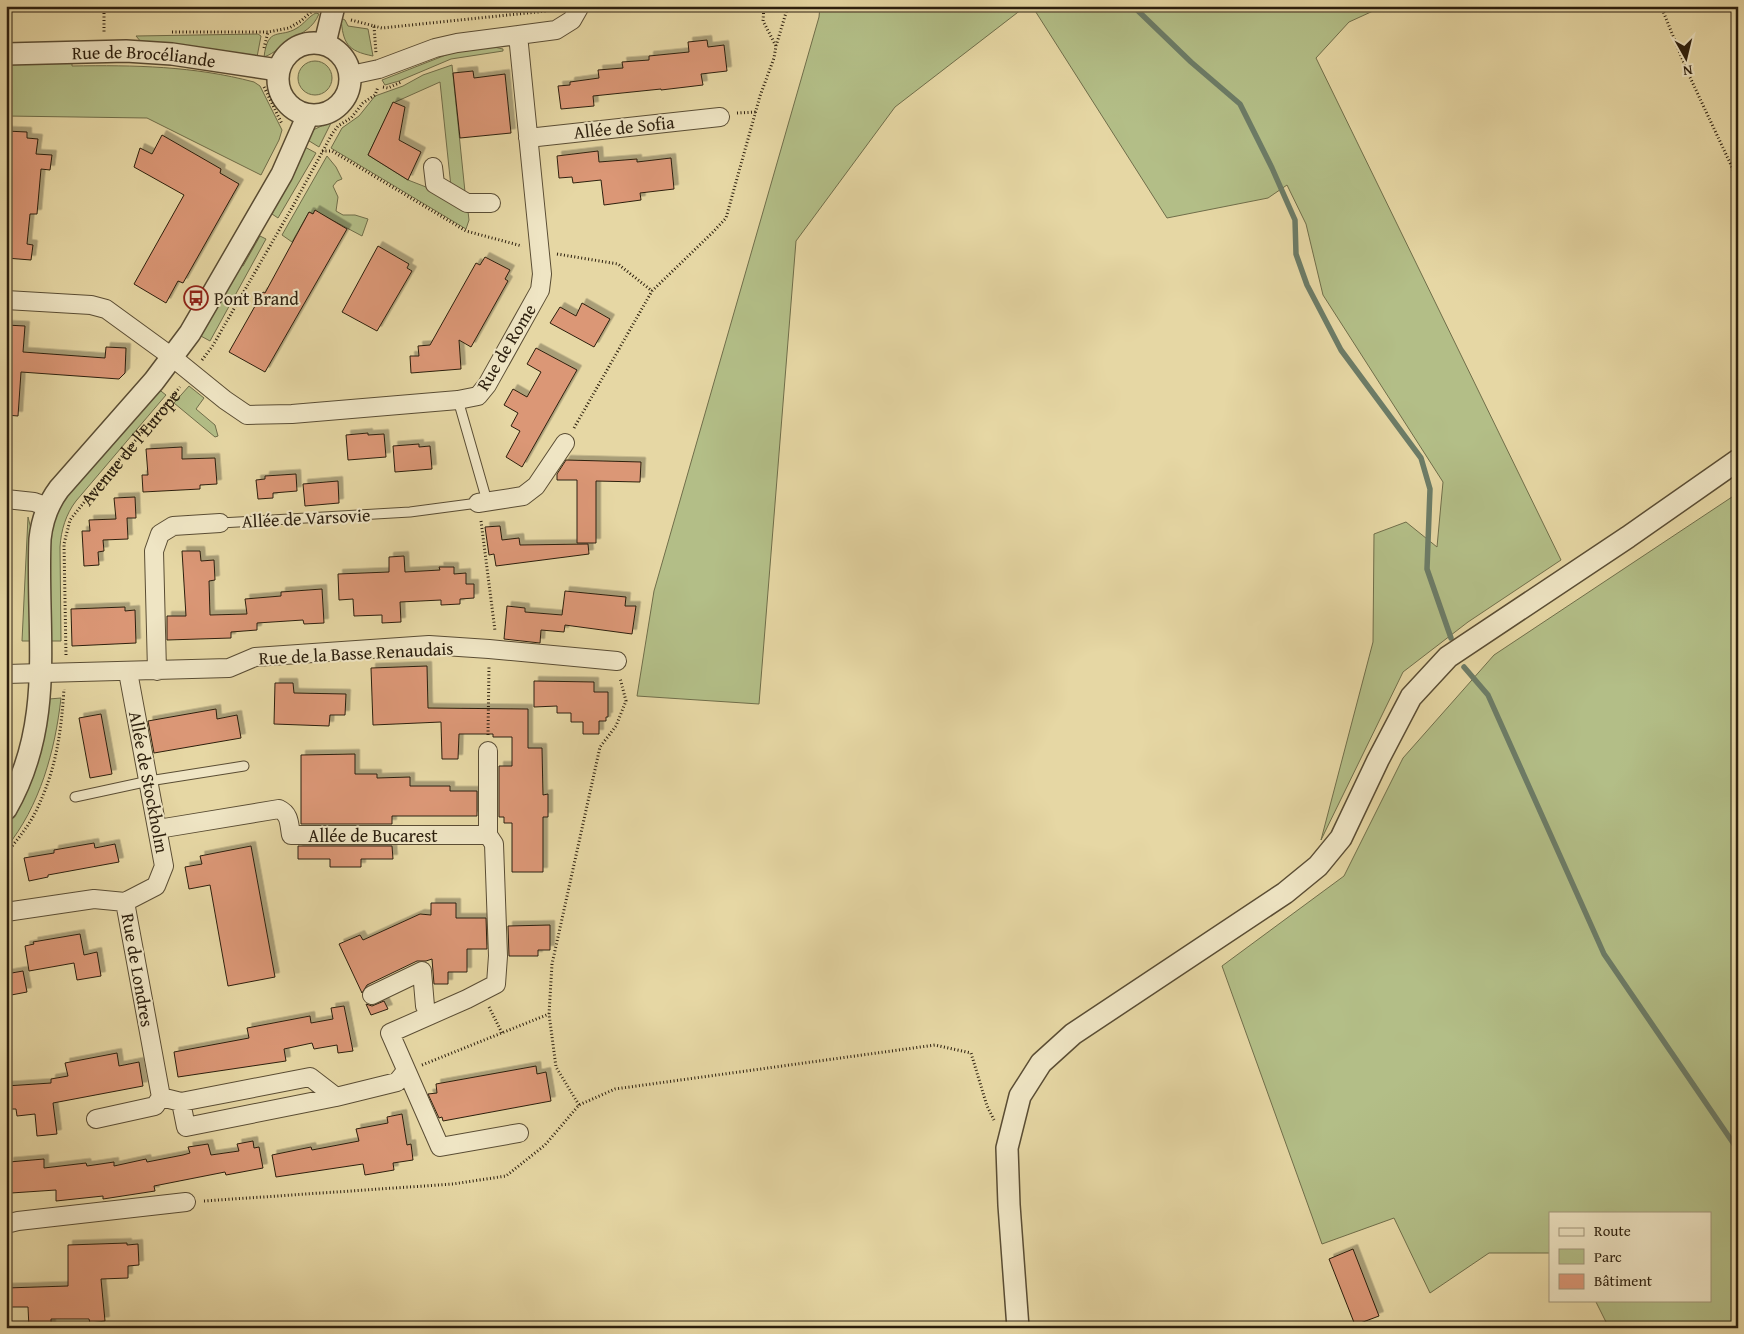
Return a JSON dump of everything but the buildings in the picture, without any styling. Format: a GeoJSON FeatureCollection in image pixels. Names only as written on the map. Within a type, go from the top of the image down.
{"type":"FeatureCollection","features":[{"type":"Feature","properties":{"kind":"street"},"geometry":{"type":"LineString","coordinates":[[351,75],[379,70],[435,48],[451,44],[556,30],[572,20],[580,7]]}},
{"type":"Feature","properties":{"kind":"street"},"geometry":{"type":"LineString","coordinates":[[325,43],[334,10]]}},
{"type":"Feature","properties":{"kind":"street","name":"Rue de Rome"},"geometry":{"type":"LineString","coordinates":[[6,300],[91,305],[106,309],[247,415],[292,414],[458,400],[478,396],[487,385],[540,290],[542,274],[518,35]]}},
{"type":"Feature","properties":{"kind":"street"},"geometry":{"type":"LineString","coordinates":[[310,42],[325,43],[337,50],[347,61],[351,75],[349,90],[342,103],[335,109],[322,115],[308,115],[292,108],[281,94],[278,70],[285,57],[296,47],[310,42]]}},
{"type":"Feature","properties":{"kind":"street","name":"Rue de Brocéliande"},"geometry":{"type":"LineString","coordinates":[[6,54],[126,51],[172,54],[278,70]]}},
{"type":"Feature","properties":{"kind":"street","name":"Avenue de l'Europe"},"geometry":{"type":"LineString","coordinates":[[6,809],[24,772],[34,739],[41,672],[39,550],[41,528],[48,507],[76,468],[154,381],[190,333],[282,174],[308,115]]}},
{"type":"Feature","properties":{"kind":"street","name":"Allée de Sofia"},"geometry":{"type":"LineString","coordinates":[[528,138],[720,117]]}},
{"type":"Feature","properties":{"kind":"street"},"geometry":{"type":"LineString","coordinates":[[433,167],[435,184],[467,203],[491,203]]}},
{"type":"Feature","properties":{"kind":"street","name":"Allée de Varsovie"},"geometry":{"type":"LineString","coordinates":[[483,502],[523,496],[536,486],[565,443]]}},
{"type":"Feature","properties":{"kind":"street"},"geometry":{"type":"LineString","coordinates":[[1018,1328],[1009,1206],[1007,1148],[1020,1096],[1041,1063],[1073,1034],[1285,893],[1318,866],[1341,838],[1378,760],[1412,697],[1448,657],[1628,537],[1738,460]]}},
{"type":"Feature","properties":{"kind":"street"},"geometry":{"type":"LineString","coordinates":[[6,499],[34,502],[48,507]]}},
{"type":"Feature","properties":{"kind":"street","name":"Allée de Varsovie"},"geometry":{"type":"LineString","coordinates":[[157,671],[154,551],[160,534],[173,526],[220,523]]}},
{"type":"Feature","properties":{"kind":"street","name":"Rue de la Basse Renaudais"},"geometry":{"type":"LineString","coordinates":[[6,674],[229,668],[255,658],[429,646],[493,649],[617,661]]}},
{"type":"Feature","properties":{"kind":"street","name":"Allée de Stockholm"},"geometry":{"type":"LineString","coordinates":[[125,902],[156,886],[164,866],[128,672]]}},
{"type":"Feature","properties":{"kind":"street"},"geometry":{"type":"LineString","coordinates":[[488,751],[488,835],[494,844],[498,956],[496,984],[390,1033],[440,1147],[519,1133]]}},
{"type":"Feature","properties":{"kind":"street","name":"Allée de Bucarest"},"geometry":{"type":"LineString","coordinates":[[158,829],[279,809],[285,812],[288,818],[291,835],[488,835]]}},
{"type":"Feature","properties":{"kind":"street","name":"Rue de Londres"},"geometry":{"type":"LineString","coordinates":[[6,912],[94,899],[125,902],[161,1097]]}},
{"type":"Feature","properties":{"kind":"street"},"geometry":{"type":"LineString","coordinates":[[372,995],[422,972],[425,1006],[430,1015]]}},
{"type":"Feature","properties":{"kind":"street"},"geometry":{"type":"LineString","coordinates":[[181,1102],[186,1126],[336,1098],[397,1082],[406,1071]]}},
{"type":"Feature","properties":{"kind":"street"},"geometry":{"type":"LineString","coordinates":[[96,1119],[156,1106],[161,1097],[181,1102],[310,1077],[336,1098]]}},
{"type":"Feature","properties":{"kind":"street"},"geometry":{"type":"LineString","coordinates":[[6,1224],[18,1221],[186,1202]]}},
{"type":"Feature","properties":{"kind":"lane"},"geometry":{"type":"LineString","coordinates":[[458,400],[483,502]]}},
{"type":"Feature","properties":{"kind":"lane","name":"Allée de Varsovie"},"geometry":{"type":"LineString","coordinates":[[220,523],[410,512],[483,502]]}},
{"type":"Feature","properties":{"kind":"lane"},"geometry":{"type":"LineString","coordinates":[[75,796],[149,781],[244,766]]}},
{"type":"Feature","properties":{"kind":"path"},"geometry":{"type":"LineString","coordinates":[[104,6],[104,33]]}},
{"type":"Feature","properties":{"kind":"path"},"geometry":{"type":"LineString","coordinates":[[764,6],[763,21],[776,46]]}},
{"type":"Feature","properties":{"kind":"path"},"geometry":{"type":"LineString","coordinates":[[565,443],[652,291],[726,218],[760,96],[774,58],[788,6]]}},
{"type":"Feature","properties":{"kind":"path"},"geometry":{"type":"LineString","coordinates":[[1661,6],[1688,73],[1738,180]]}},
{"type":"Feature","properties":{"kind":"path"},"geometry":{"type":"LineString","coordinates":[[181,32],[268,32],[289,28],[318,8],[334,10],[382,28],[580,7]]}},
{"type":"Feature","properties":{"kind":"path"},"geometry":{"type":"LineString","coordinates":[[374,26],[376,56]]}},
{"type":"Feature","properties":{"kind":"path","name":"Avenue de l'Europe"},"geometry":{"type":"LineString","coordinates":[[6,854],[34,814],[53,772],[62,729],[66,673],[64,544],[70,520],[212,347],[338,126],[351,118],[363,103],[375,95],[379,86],[388,88],[402,82]]}},
{"type":"Feature","properties":{"kind":"path"},"geometry":{"type":"LineString","coordinates":[[322,152],[332,151],[466,231],[540,252],[618,264],[652,291]]}},
{"type":"Feature","properties":{"kind":"path"},"geometry":{"type":"LineString","coordinates":[[483,502],[493,649],[488,751]]}},
{"type":"Feature","properties":{"kind":"path"},"geometry":{"type":"LineString","coordinates":[[579,1105],[556,1067],[549,1014],[552,964],[600,747],[616,726],[626,701],[617,661]]}},
{"type":"Feature","properties":{"kind":"path"},"geometry":{"type":"LineString","coordinates":[[481,992],[502,1033]]}},
{"type":"Feature","properties":{"kind":"path"},"geometry":{"type":"LineString","coordinates":[[406,1071],[549,1014]]}},
{"type":"Feature","properties":{"kind":"path"},"geometry":{"type":"LineString","coordinates":[[186,1202],[453,1184],[506,1176],[545,1145],[579,1105],[614,1089],[936,1045],[971,1054],[987,1106],[1007,1148]]}},
{"type":"Feature","properties":{"kind":"green space"},"geometry":{"type":"Polygon","coordinates":[[[820,6],[1026,6],[895,107],[796,241],[759,704],[637,696],[654,591],[819,17],[820,6]]]}},
{"type":"Feature","properties":{"kind":"green space"},"geometry":{"type":"Polygon","coordinates":[[[1032,6],[1384,6],[1349,22],[1316,58],[1561,560],[1468,622],[1403,672],[1321,840],[1373,642],[1374,534],[1406,522],[1437,547],[1443,482],[1323,295],[1306,224],[1287,185],[1268,198],[1167,218],[1032,6]]]}},
{"type":"Feature","properties":{"kind":"green space"},"geometry":{"type":"Polygon","coordinates":[[[316,13],[319,14],[317,19],[307,29],[264,57],[268,41],[272,37],[297,28],[316,13]]]}},
{"type":"Feature","properties":{"kind":"green space"},"geometry":{"type":"Polygon","coordinates":[[[341,18],[345,20],[348,26],[368,29],[373,56],[357,51],[348,44],[343,34],[341,18]]]}},
{"type":"Feature","properties":{"kind":"green space"},"geometry":{"type":"Polygon","coordinates":[[[258,34],[261,36],[257,57],[142,43],[136,36],[258,34]]]}},
{"type":"Feature","properties":{"kind":"green space"},"geometry":{"type":"Polygon","coordinates":[[[494,47],[503,49],[503,51],[451,59],[385,85],[382,80],[451,53],[494,47]]]}},
{"type":"Feature","properties":{"kind":"green space"},"geometry":{"type":"Polygon","coordinates":[[[315,61],[327,66],[332,78],[327,90],[315,95],[303,90],[298,78],[303,66],[315,61]]]}},
{"type":"Feature","properties":{"kind":"green space"},"geometry":{"type":"Polygon","coordinates":[[[72,62],[72,66],[141,66],[186,70],[254,82],[260,86],[282,130],[279,140],[261,175],[147,118],[6,116],[6,63],[72,62]]]}},
{"type":"Feature","properties":{"kind":"green space"},"geometry":{"type":"Polygon","coordinates":[[[452,65],[465,192],[451,187],[440,82],[393,103],[368,155],[408,180],[467,203],[469,220],[466,229],[331,148],[342,128],[359,116],[375,96],[403,86],[423,75],[452,65]]]}},
{"type":"Feature","properties":{"kind":"green space"},"geometry":{"type":"Polygon","coordinates":[[[332,121],[319,147],[306,139],[313,130],[332,121]]]}},
{"type":"Feature","properties":{"kind":"green space"},"geometry":{"type":"Polygon","coordinates":[[[303,146],[316,153],[278,218],[272,214],[273,212],[270,209],[303,146]]]}},
{"type":"Feature","properties":{"kind":"green space"},"geometry":{"type":"Polygon","coordinates":[[[327,156],[336,167],[342,179],[333,186],[338,197],[336,211],[343,215],[355,215],[368,219],[362,236],[315,211],[313,214],[309,212],[292,242],[282,235],[327,156]]]}},
{"type":"Feature","properties":{"kind":"green space"},"geometry":{"type":"Polygon","coordinates":[[[260,236],[266,239],[210,341],[199,335],[239,264],[243,266],[260,236]]]}},
{"type":"Feature","properties":{"kind":"green space"},"geometry":{"type":"Polygon","coordinates":[[[189,386],[204,398],[196,409],[215,425],[218,436],[215,437],[174,403],[189,386]]]}},
{"type":"Feature","properties":{"kind":"green space"},"geometry":{"type":"Polygon","coordinates":[[[157,388],[166,395],[76,501],[67,517],[60,547],[61,641],[49,641],[50,531],[62,501],[157,388]]]}},
{"type":"Feature","properties":{"kind":"green space"},"geometry":{"type":"Polygon","coordinates":[[[1738,493],[1738,1328],[1609,1328],[1596,1302],[1712,1302],[1712,1212],[1549,1212],[1549,1253],[1489,1253],[1430,1293],[1394,1218],[1322,1244],[1222,966],[1344,876],[1403,758],[1494,655],[1738,493]]]}},
{"type":"Feature","properties":{"kind":"green space"},"geometry":{"type":"Polygon","coordinates":[[[28,517],[31,529],[31,641],[22,641],[28,517]]]}},
{"type":"Feature","properties":{"kind":"green space"},"geometry":{"type":"Polygon","coordinates":[[[61,698],[55,738],[44,777],[28,814],[6,848],[6,827],[20,803],[46,721],[49,699],[61,698]]]}},
{"type":"Feature","properties":{"kind":"waterway"},"geometry":{"type":"LineString","coordinates":[[1133,6],[1191,62],[1240,104],[1295,220],[1296,254],[1307,285],[1341,350],[1421,458],[1430,489],[1427,569],[1451,638]]}},
{"type":"Feature","properties":{"kind":"waterway"},"geometry":{"type":"LineString","coordinates":[[1464,667],[1488,695],[1604,954],[1738,1150]]}},
{"type":"Feature","properties":{"kind":"place","name":"Pont Brand"},"geometry":{"type":"Point","coordinates":[196,298]}}]}
